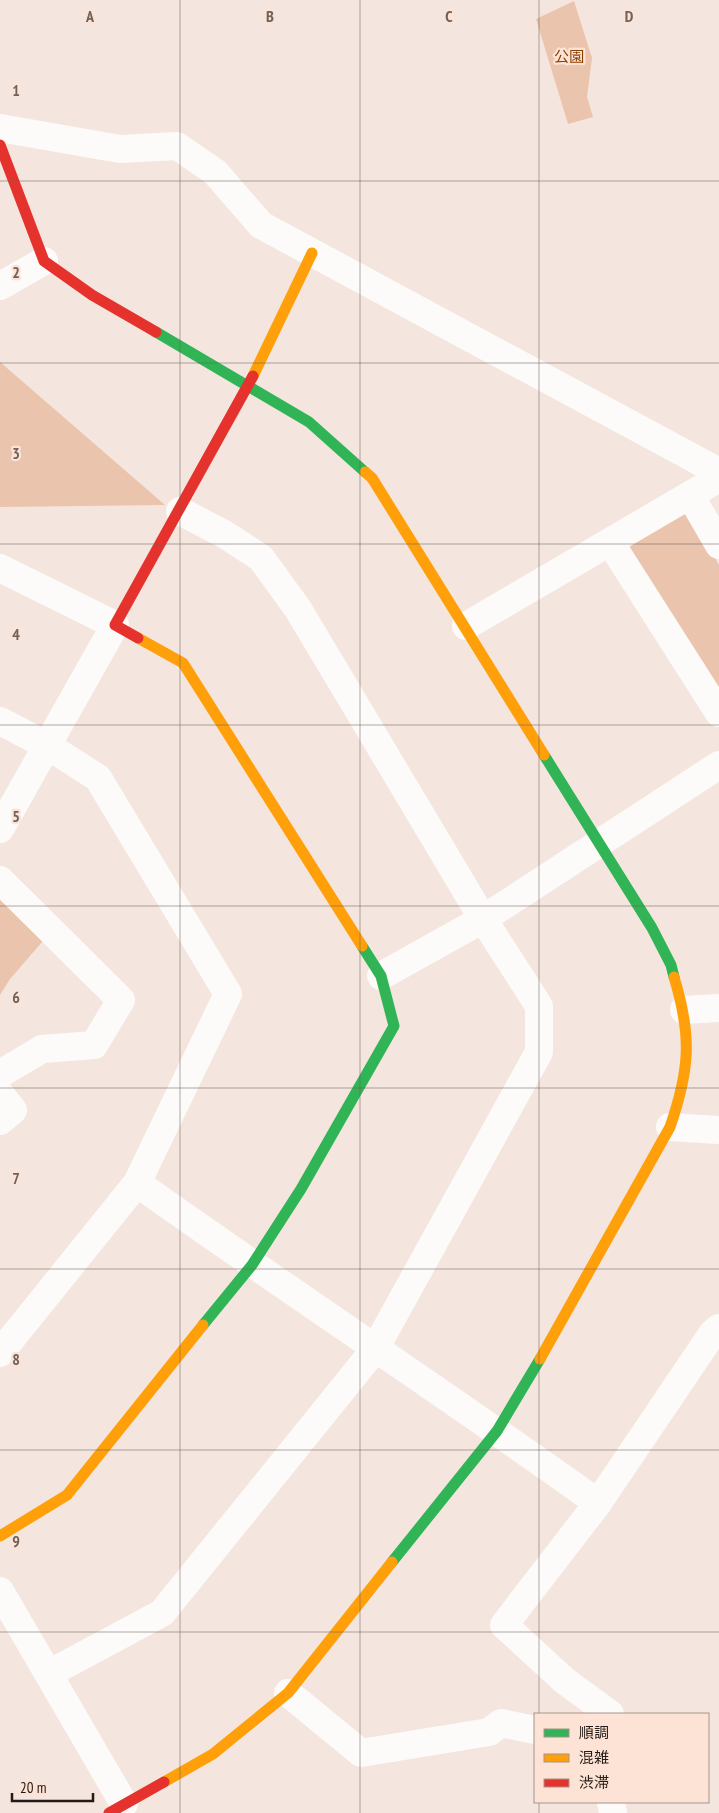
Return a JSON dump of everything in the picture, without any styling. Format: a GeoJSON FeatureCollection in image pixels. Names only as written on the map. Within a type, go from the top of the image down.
{"type":"FeatureCollection","features":[{"type":"Feature","properties":{"kind":"street"},"geometry":{"type":"LineString","coordinates":[[0,128],[120,149],[177,146],[215,172],[261,225],[719,472]]}},
{"type":"Feature","properties":{"kind":"street"},"geometry":{"type":"LineString","coordinates":[[0,145],[44,261],[92,295],[309,422],[372,478],[466,626],[652,928],[672,966],[684,1010],[687,1052],[683,1090],[670,1127],[532,1373],[497,1430],[288,1693],[213,1754],[117,1809],[50,1673],[0,1590]]}},
{"type":"Feature","properties":{"kind":"street"},"geometry":{"type":"LineString","coordinates":[[0,830],[248,387],[312,253]]}},
{"type":"Feature","properties":{"kind":"street"},"geometry":{"type":"LineString","coordinates":[[0,286],[44,261]]}},
{"type":"Feature","properties":{"kind":"street"},"geometry":{"type":"LineString","coordinates":[[466,626],[719,478]]}},
{"type":"Feature","properties":{"kind":"street"},"geometry":{"type":"LineString","coordinates":[[690,495],[719,545]]}},
{"type":"Feature","properties":{"kind":"street"},"geometry":{"type":"LineString","coordinates":[[50,1673],[162,1613],[375,1349],[539,1052],[539,1006],[483,919],[298,609],[261,558],[224,534],[180,511]]}},
{"type":"Feature","properties":{"kind":"street"},"geometry":{"type":"LineString","coordinates":[[610,542],[719,713]]}},
{"type":"Feature","properties":{"kind":"street"},"geometry":{"type":"LineString","coordinates":[[0,568],[115,625],[183,663],[380,976],[394,1026],[301,1189],[252,1265],[67,1496],[0,1536]]}},
{"type":"Feature","properties":{"kind":"street"},"geometry":{"type":"LineString","coordinates":[[0,721],[48,746],[98,778],[228,994],[137,1183],[0,1353]]}},
{"type":"Feature","properties":{"kind":"street"},"geometry":{"type":"LineString","coordinates":[[380,976],[483,919],[719,765]]}},
{"type":"Feature","properties":{"kind":"street"},"geometry":{"type":"LineString","coordinates":[[0,880],[121,1000],[94,1045],[42,1049],[0,1074]]}},
{"type":"Feature","properties":{"kind":"street"},"geometry":{"type":"LineString","coordinates":[[684,1010],[719,1008]]}},
{"type":"Feature","properties":{"kind":"street"},"geometry":{"type":"LineString","coordinates":[[0,1094],[13,1110],[0,1121]]}},
{"type":"Feature","properties":{"kind":"street"},"geometry":{"type":"LineString","coordinates":[[670,1127],[719,1130]]}},
{"type":"Feature","properties":{"kind":"street"},"geometry":{"type":"LineString","coordinates":[[137,1183],[252,1265],[497,1430],[598,1503]]}},
{"type":"Feature","properties":{"kind":"street"},"geometry":{"type":"LineString","coordinates":[[601,1712],[564,1681],[504,1625],[598,1503],[707,1342],[719,1328]]}},
{"type":"Feature","properties":{"kind":"street"},"geometry":{"type":"LineString","coordinates":[[288,1693],[361,1753],[489,1732],[501,1723],[534,1730]]}},
{"type":"Feature","properties":{"kind":"green space","name":"公園"},"geometry":{"type":"Polygon","coordinates":[[[574,1],[592,58],[587,97],[593,117],[568,124],[536,19],[574,1]]]}},
{"type":"Feature","properties":{"kind":"green space"},"geometry":{"type":"Polygon","coordinates":[[[0,362],[165,505],[0,507],[0,362]]]}},
{"type":"Feature","properties":{"kind":"green space"},"geometry":{"type":"Polygon","coordinates":[[[686,505],[719,565],[719,693],[619,544],[686,505]]]}},
{"type":"Feature","properties":{"kind":"green space"},"geometry":{"type":"Polygon","coordinates":[[[0,888],[49,934],[10,979],[0,995],[0,888]]]}},
{"type":"Feature","properties":{"kind":"traffic: fast"},"geometry":{"type":"LineString","coordinates":[[156,332],[309,422],[365,472]]}},
{"type":"Feature","properties":{"kind":"traffic: fast"},"geometry":{"type":"LineString","coordinates":[[544,755],[652,928],[671,965],[674,977]]}},
{"type":"Feature","properties":{"kind":"traffic: fast"},"geometry":{"type":"LineString","coordinates":[[203,1325],[252,1265],[301,1189],[394,1026],[381,976],[362,946]]}},
{"type":"Feature","properties":{"kind":"traffic: fast"},"geometry":{"type":"LineString","coordinates":[[392,1562],[497,1431],[540,1359]]}},
{"type":"Feature","properties":{"kind":"traffic: slow"},"geometry":{"type":"LineString","coordinates":[[253,376],[312,253]]}},
{"type":"Feature","properties":{"kind":"traffic: slow"},"geometry":{"type":"LineString","coordinates":[[365,472],[372,478],[544,755]]}},
{"type":"Feature","properties":{"kind":"traffic: slow"},"geometry":{"type":"LineString","coordinates":[[138,638],[183,663],[362,946]]}},
{"type":"Feature","properties":{"kind":"traffic: slow"},"geometry":{"type":"LineString","coordinates":[[540,1359],[670,1127],[682,1087],[686,1052],[684,1017],[674,977]]}},
{"type":"Feature","properties":{"kind":"traffic: slow"},"geometry":{"type":"LineString","coordinates":[[0,1536],[67,1495],[203,1325]]}},
{"type":"Feature","properties":{"kind":"traffic: slow"},"geometry":{"type":"LineString","coordinates":[[164,1782],[213,1754],[288,1693],[392,1562]]}},
{"type":"Feature","properties":{"kind":"traffic: jam"},"geometry":{"type":"LineString","coordinates":[[0,145],[44,261],[92,295],[156,332]]}},
{"type":"Feature","properties":{"kind":"traffic: jam"},"geometry":{"type":"LineString","coordinates":[[138,638],[115,625],[253,376]]}},
{"type":"Feature","properties":{"kind":"traffic: jam"},"geometry":{"type":"LineString","coordinates":[[109,1813],[164,1782]]}}]}
